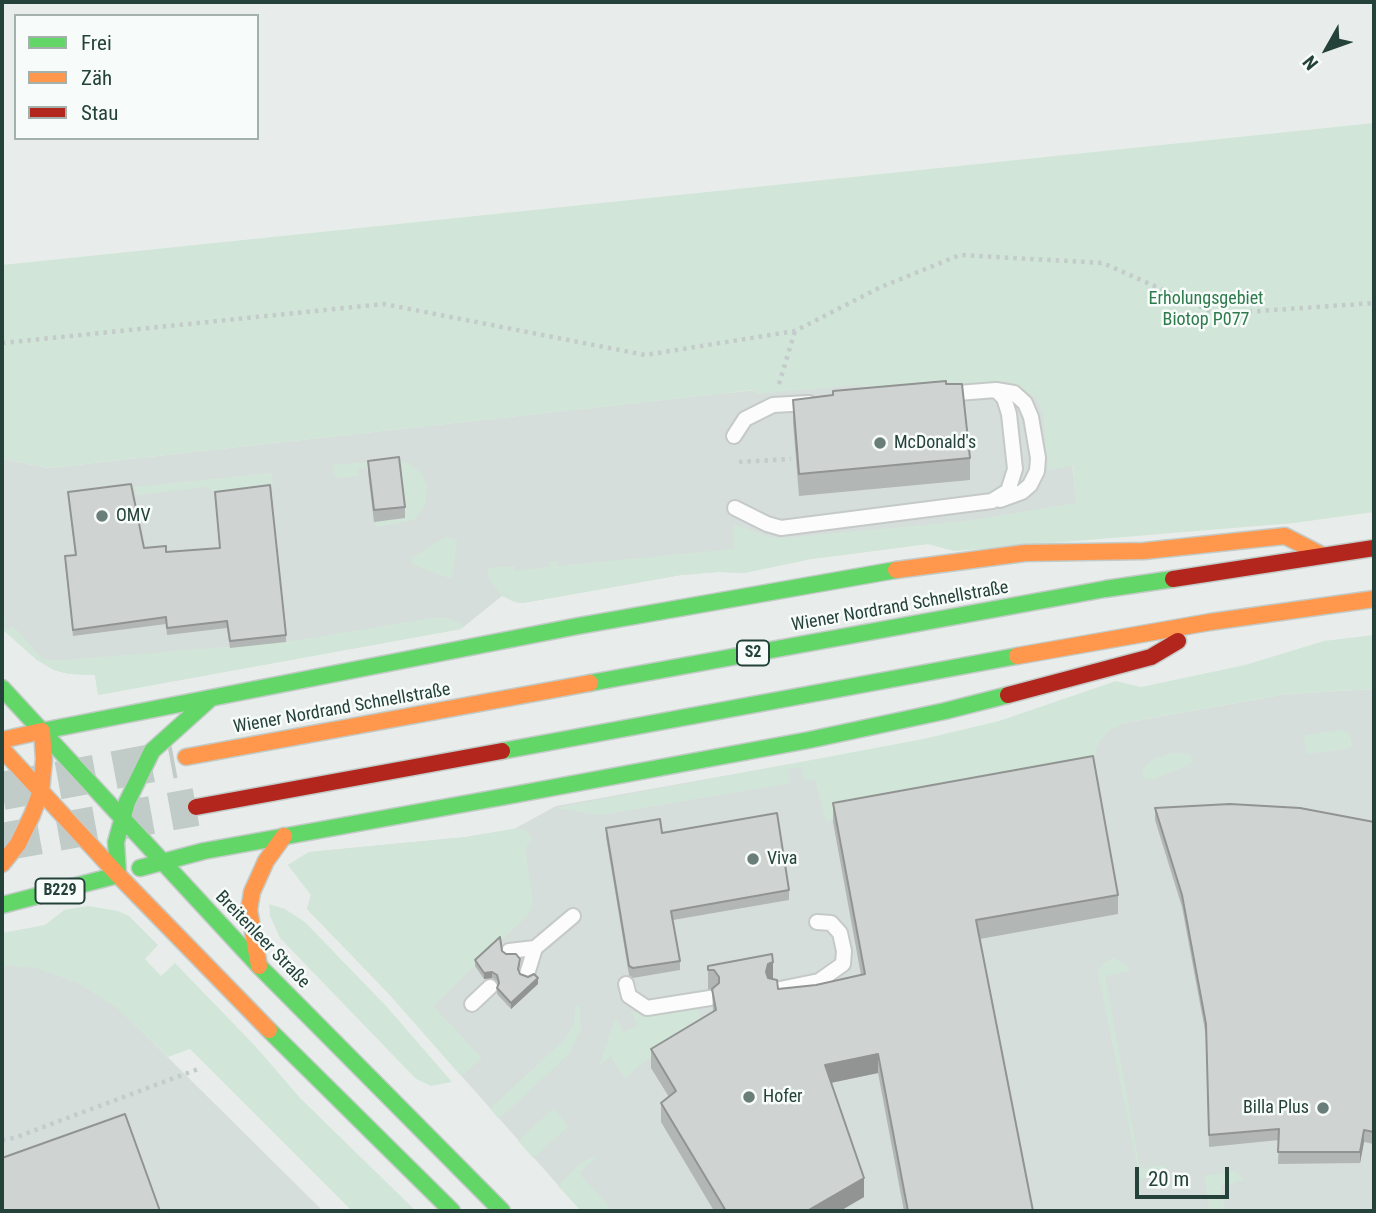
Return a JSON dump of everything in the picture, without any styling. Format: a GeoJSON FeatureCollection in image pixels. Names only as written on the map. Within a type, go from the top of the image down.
{"type":"FeatureCollection","features":[{"type":"Feature","properties":{"kind":"main road"},"geometry":{"type":"LineString","coordinates":[[2,740],[578,626],[920,566],[1025,553],[1144,551],[1285,536],[1322,555]]}},
{"type":"Feature","properties":{"kind":"main road","name":"Wiener Nordrand Schnellstraße"},"geometry":{"type":"LineString","coordinates":[[186,757],[1105,589],[1374,548]]}},
{"type":"Feature","properties":{"kind":"main road"},"geometry":{"type":"LineString","coordinates":[[196,807],[1081,643],[1374,599]]}},
{"type":"Feature","properties":{"kind":"main road"},"geometry":{"type":"LineString","coordinates":[[118,874],[204,851],[808,740],[946,711],[1151,657],[1210,622]]}},
{"type":"Feature","properties":{"kind":"main road","name":"Breitenleer Straße"},"geometry":{"type":"LineString","coordinates":[[2,688],[259,966],[502,1211]]}},
{"type":"Feature","properties":{"kind":"main road"},"geometry":{"type":"LineString","coordinates":[[118,874],[116,842],[122,819],[127,802],[152,751],[213,697]]}},
{"type":"Feature","properties":{"kind":"main road"},"geometry":{"type":"LineString","coordinates":[[2,864],[18,844],[41,790],[44,759],[42,731]]}},
{"type":"Feature","properties":{"kind":"main road"},"geometry":{"type":"LineString","coordinates":[[2,748],[118,874],[316,1078],[452,1211]]}},
{"type":"Feature","properties":{"kind":"main road"},"geometry":{"type":"LineString","coordinates":[[259,966],[249,910],[252,892],[266,861],[285,836]]}},
{"type":"Feature","properties":{"kind":"main road","name":"B229"},"geometry":{"type":"LineString","coordinates":[[2,905],[118,874]]}},
{"type":"Feature","properties":{"kind":"lane"},"geometry":{"type":"LineString","coordinates":[[992,501],[1008,491],[1015,469],[1009,414],[1004,398],[996,390]]}},
{"type":"Feature","properties":{"kind":"lane"},"geometry":{"type":"LineString","coordinates":[[735,508],[781,528],[992,501],[1021,492],[1030,485],[1037,471],[1038,457],[1031,417],[1025,403],[1014,393],[996,390],[932,394]]}},
{"type":"Feature","properties":{"kind":"lane"},"geometry":{"type":"LineString","coordinates":[[734,436],[745,419],[773,405],[826,402]]}},
{"type":"Feature","properties":{"kind":"lane"},"geometry":{"type":"LineString","coordinates":[[527,974],[535,948],[573,916]]}},
{"type":"Feature","properties":{"kind":"lane"},"geometry":{"type":"LineString","coordinates":[[775,990],[819,981],[843,964],[844,951],[840,933],[831,923],[817,922]]}},
{"type":"Feature","properties":{"kind":"lane"},"geometry":{"type":"LineString","coordinates":[[509,951],[535,948]]}},
{"type":"Feature","properties":{"kind":"lane"},"geometry":{"type":"LineString","coordinates":[[626,984],[629,996],[647,1007],[710,998]]}},
{"type":"Feature","properties":{"kind":"lane"},"geometry":{"type":"LineString","coordinates":[[472,1004],[490,987]]}},
{"type":"Feature","properties":{"kind":"path"},"geometry":{"type":"LineString","coordinates":[[2,343],[384,304],[645,355],[795,331],[881,287],[960,255],[1103,264],[1217,314],[1374,303]]}},
{"type":"Feature","properties":{"kind":"path"},"geometry":{"type":"LineString","coordinates":[[773,405],[795,331]]}},
{"type":"Feature","properties":{"kind":"path"},"geometry":{"type":"LineString","coordinates":[[739,462],[791,459]]}},
{"type":"Feature","properties":{"kind":"path"},"geometry":{"type":"LineString","coordinates":[[2,1140],[14,1138],[201,1068]]}},
{"type":"Feature","properties":{"kind":"shaded area"},"geometry":{"type":"Polygon","coordinates":[[[1014,365],[1065,405],[1077,503],[955,551],[928,544],[811,559],[744,573],[681,575],[523,603],[502,596],[461,629],[98,695],[95,675],[69,674],[54,670],[37,660],[2,629],[2,459],[49,468],[707,395],[1014,365]]]}},
{"type":"Feature","properties":{"kind":"shaded area"},"geometry":{"type":"Polygon","coordinates":[[[1374,689],[1374,1211],[581,1211],[389,994],[307,909],[311,895],[288,865],[309,852],[466,837],[514,829],[556,806],[807,761],[814,771],[1124,723],[1286,694],[1374,689]]]}},
{"type":"Feature","properties":{"kind":"shaded area"},"geometry":{"type":"Polygon","coordinates":[[[2,942],[109,999],[323,1211],[2,1211],[2,942]]]}},
{"type":"Feature","properties":{"kind":"green space","name":"Erholungsgebiet Biotop P077"},"geometry":{"type":"Polygon","coordinates":[[[1374,123],[1374,512],[1294,523],[955,551],[928,544],[811,559],[744,573],[681,575],[523,603],[502,596],[489,579],[488,568],[514,566],[515,571],[550,567],[550,562],[558,561],[558,566],[734,549],[735,525],[770,537],[784,538],[968,521],[1076,503],[1073,466],[1051,470],[1048,468],[1043,415],[1039,403],[1035,397],[1017,385],[1004,381],[882,392],[857,385],[756,394],[755,390],[49,468],[2,459],[2,265],[1374,123]]]}},
{"type":"Feature","properties":{"kind":"green space"},"geometry":{"type":"Polygon","coordinates":[[[398,460],[410,464],[422,474],[427,487],[426,501],[414,520],[377,527],[376,522],[405,518],[368,472],[367,467],[358,468],[359,476],[335,478],[332,465],[398,460]]]}},
{"type":"Feature","properties":{"kind":"green space"},"geometry":{"type":"Polygon","coordinates":[[[272,473],[273,485],[213,491],[207,487],[136,495],[134,487],[272,473]]]}},
{"type":"Feature","properties":{"kind":"green space"},"geometry":{"type":"Polygon","coordinates":[[[445,537],[456,540],[457,543],[452,577],[412,564],[412,558],[445,537]]]}},
{"type":"Feature","properties":{"kind":"green space"},"geometry":{"type":"Polygon","coordinates":[[[2,614],[6,619],[3,625],[7,630],[13,626],[43,659],[54,661],[286,642],[431,618],[446,618],[463,626],[461,629],[98,695],[95,675],[69,674],[54,670],[37,660],[2,629],[2,614]]]}},
{"type":"Feature","properties":{"kind":"green space"},"geometry":{"type":"Polygon","coordinates":[[[1374,635],[1374,689],[1286,694],[1124,723],[1110,730],[1099,742],[1094,757],[1097,774],[1093,775],[826,821],[815,779],[804,780],[801,767],[788,769],[790,783],[600,815],[555,808],[923,739],[999,721],[1116,681],[1141,687],[1245,665],[1324,641],[1374,635]]]}},
{"type":"Feature","properties":{"kind":"green space"},"geometry":{"type":"Polygon","coordinates":[[[1342,730],[1349,733],[1352,745],[1350,748],[1307,754],[1304,738],[1306,735],[1342,730]]]}},
{"type":"Feature","properties":{"kind":"green space"},"geometry":{"type":"Polygon","coordinates":[[[1172,753],[1190,754],[1192,762],[1150,780],[1142,777],[1143,769],[1154,759],[1172,753]]]}},
{"type":"Feature","properties":{"kind":"green space"},"geometry":{"type":"Polygon","coordinates":[[[518,828],[532,837],[525,850],[533,901],[529,914],[433,1006],[482,1058],[461,1076],[389,994],[307,909],[311,895],[288,865],[309,852],[466,837],[518,828]]]}},
{"type":"Feature","properties":{"kind":"green space"},"geometry":{"type":"Polygon","coordinates":[[[269,904],[285,909],[305,922],[387,1007],[452,1082],[431,1086],[416,1079],[280,938],[270,916],[269,904]]]}},
{"type":"Feature","properties":{"kind":"green space"},"geometry":{"type":"Polygon","coordinates":[[[88,906],[118,911],[129,916],[158,945],[145,959],[161,976],[175,963],[257,1048],[300,1098],[416,1211],[352,1211],[190,1049],[168,1057],[116,1007],[78,983],[36,968],[2,965],[2,933],[45,925],[64,910],[88,906]]]}},
{"type":"Feature","properties":{"kind":"green space"},"geometry":{"type":"Polygon","coordinates":[[[1113,958],[1126,964],[1130,971],[1105,976],[1140,1169],[1164,1165],[1165,1175],[1140,1179],[1098,973],[1102,964],[1113,958]]]}},
{"type":"Feature","properties":{"kind":"green space"},"geometry":{"type":"Polygon","coordinates":[[[579,1005],[581,1028],[570,1053],[499,1119],[490,1109],[564,1040],[574,1023],[576,1006],[579,1005]]]}},
{"type":"Feature","properties":{"kind":"green space"},"geometry":{"type":"Polygon","coordinates":[[[698,1006],[701,1022],[642,1063],[625,1079],[611,1056],[599,1066],[616,1017],[623,1032],[638,1026],[631,1011],[641,1015],[698,1006]]]}},
{"type":"Feature","properties":{"kind":"green space"},"geometry":{"type":"Polygon","coordinates":[[[554,1108],[568,1127],[533,1158],[518,1141],[554,1108]]]}},
{"type":"Feature","properties":{"kind":"green space"},"geometry":{"type":"Polygon","coordinates":[[[596,1157],[579,1173],[613,1211],[581,1211],[558,1186],[581,1163],[596,1157]]]}},
{"type":"Feature","properties":{"kind":"green space"},"geometry":{"type":"Polygon","coordinates":[[[1231,1171],[1244,1180],[1221,1186],[1225,1211],[1210,1211],[1204,1176],[1231,1171]]]}},
{"type":"Feature","properties":{"kind":"building","name":"McDonald's"},"geometry":{"type":"Polygon","coordinates":[[[946,381],[946,384],[962,384],[970,458],[799,474],[793,400],[833,395],[833,391],[946,381]]]}},
{"type":"Feature","properties":{"kind":"building"},"geometry":{"type":"Polygon","coordinates":[[[399,457],[405,507],[374,510],[368,461],[399,457]]]}},
{"type":"Feature","properties":{"kind":"building"},"geometry":{"type":"Polygon","coordinates":[[[131,484],[144,548],[166,546],[166,552],[220,548],[215,492],[270,485],[286,635],[230,641],[227,621],[167,628],[166,617],[73,630],[65,556],[76,555],[68,492],[131,484]]]}},
{"type":"Feature","properties":{"kind":"building"},"geometry":{"type":"Polygon","coordinates":[[[1093,756],[1118,895],[976,920],[1033,1211],[908,1211],[878,1054],[825,1065],[864,1178],[807,1211],[726,1211],[661,1103],[676,1091],[651,1049],[716,1010],[712,989],[719,983],[719,977],[714,970],[708,970],[708,966],[772,954],[773,962],[768,964],[766,972],[768,978],[777,980],[778,989],[816,985],[865,974],[833,803],[1093,756]]]}},
{"type":"Feature","properties":{"kind":"building"},"geometry":{"type":"Polygon","coordinates":[[[1230,804],[1300,808],[1374,822],[1374,1132],[1364,1130],[1360,1152],[1278,1152],[1279,1129],[1209,1135],[1206,1024],[1182,895],[1155,808],[1230,804]]]}},
{"type":"Feature","properties":{"kind":"building"},"geometry":{"type":"Polygon","coordinates":[[[777,813],[789,890],[671,911],[680,961],[633,968],[629,966],[606,828],[660,819],[662,833],[777,813]]]}},
{"type":"Feature","properties":{"kind":"building"},"geometry":{"type":"Polygon","coordinates":[[[500,937],[502,951],[516,954],[520,959],[520,974],[528,977],[534,974],[538,978],[511,1003],[497,988],[497,975],[492,972],[484,973],[475,960],[500,937]]]}},
{"type":"Feature","properties":{"kind":"building"},"geometry":{"type":"Polygon","coordinates":[[[125,1114],[160,1211],[2,1211],[2,1158],[125,1114]]]}},
{"type":"Feature","properties":{"kind":"tunnel"},"geometry":{"type":"LineString","coordinates":[[2,791],[174,759]]}},
{"type":"Feature","properties":{"kind":"tunnel"},"geometry":{"type":"LineString","coordinates":[[2,842],[196,807]]}},
{"type":"Feature","properties":{"kind":"traffic: fast"},"geometry":{"type":"LineString","coordinates":[[42,731],[578,626],[896,570]]}},
{"type":"Feature","properties":{"kind":"traffic: fast"},"geometry":{"type":"LineString","coordinates":[[590,683],[1173,579]]}},
{"type":"Feature","properties":{"kind":"traffic: fast"},"geometry":{"type":"LineString","coordinates":[[502,751],[1017,656]]}},
{"type":"Feature","properties":{"kind":"traffic: fast"},"geometry":{"type":"LineString","coordinates":[[2,688],[259,966],[502,1211]]}},
{"type":"Feature","properties":{"kind":"traffic: fast"},"geometry":{"type":"LineString","coordinates":[[502,797],[809,740],[1008,695]]}},
{"type":"Feature","properties":{"kind":"traffic: fast"},"geometry":{"type":"LineString","coordinates":[[118,875],[116,842],[127,802],[152,751],[211,698]]}},
{"type":"Feature","properties":{"kind":"traffic: fast"},"geometry":{"type":"LineString","coordinates":[[140,868],[204,851],[502,797]]}},
{"type":"Feature","properties":{"kind":"traffic: fast"},"geometry":{"type":"LineString","coordinates":[[2,905],[118,875]]}},
{"type":"Feature","properties":{"kind":"traffic: fast"},"geometry":{"type":"LineString","coordinates":[[269,1030],[452,1211]]}},
{"type":"Feature","properties":{"kind":"traffic: slow"},"geometry":{"type":"LineString","coordinates":[[896,570],[1025,553],[1144,551],[1285,536],[1322,555]]}},
{"type":"Feature","properties":{"kind":"traffic: slow"},"geometry":{"type":"LineString","coordinates":[[1017,656],[1210,622],[1374,599]]}},
{"type":"Feature","properties":{"kind":"traffic: slow"},"geometry":{"type":"LineString","coordinates":[[186,757],[590,683]]}},
{"type":"Feature","properties":{"kind":"traffic: slow"},"geometry":{"type":"LineString","coordinates":[[2,740],[42,731],[44,759],[41,791],[32,815],[18,844],[2,864]]}},
{"type":"Feature","properties":{"kind":"traffic: slow"},"geometry":{"type":"LineString","coordinates":[[2,749],[118,875],[269,1030]]}},
{"type":"Feature","properties":{"kind":"traffic: slow"},"geometry":{"type":"LineString","coordinates":[[259,966],[249,910],[252,892],[266,861],[284,836]]}},
{"type":"Feature","properties":{"kind":"traffic: jam"},"geometry":{"type":"LineString","coordinates":[[1173,579],[1374,548]]}},
{"type":"Feature","properties":{"kind":"traffic: jam"},"geometry":{"type":"LineString","coordinates":[[1008,695],[1151,657],[1178,641]]}},
{"type":"Feature","properties":{"kind":"traffic: jam"},"geometry":{"type":"LineString","coordinates":[[196,807],[502,751]]}},
{"type":"Feature","properties":{"kind":"place","name":"McDonald's"},"geometry":{"type":"Point","coordinates":[880,443]}},
{"type":"Feature","properties":{"kind":"place","name":"OMV"},"geometry":{"type":"Point","coordinates":[102,516]}},
{"type":"Feature","properties":{"kind":"place","name":"Viva"},"geometry":{"type":"Point","coordinates":[753,859]}},
{"type":"Feature","properties":{"kind":"place","name":"Hofer"},"geometry":{"type":"Point","coordinates":[749,1097]}},
{"type":"Feature","properties":{"kind":"place","name":"Billa Plus"},"geometry":{"type":"Point","coordinates":[1323,1108]}}]}
